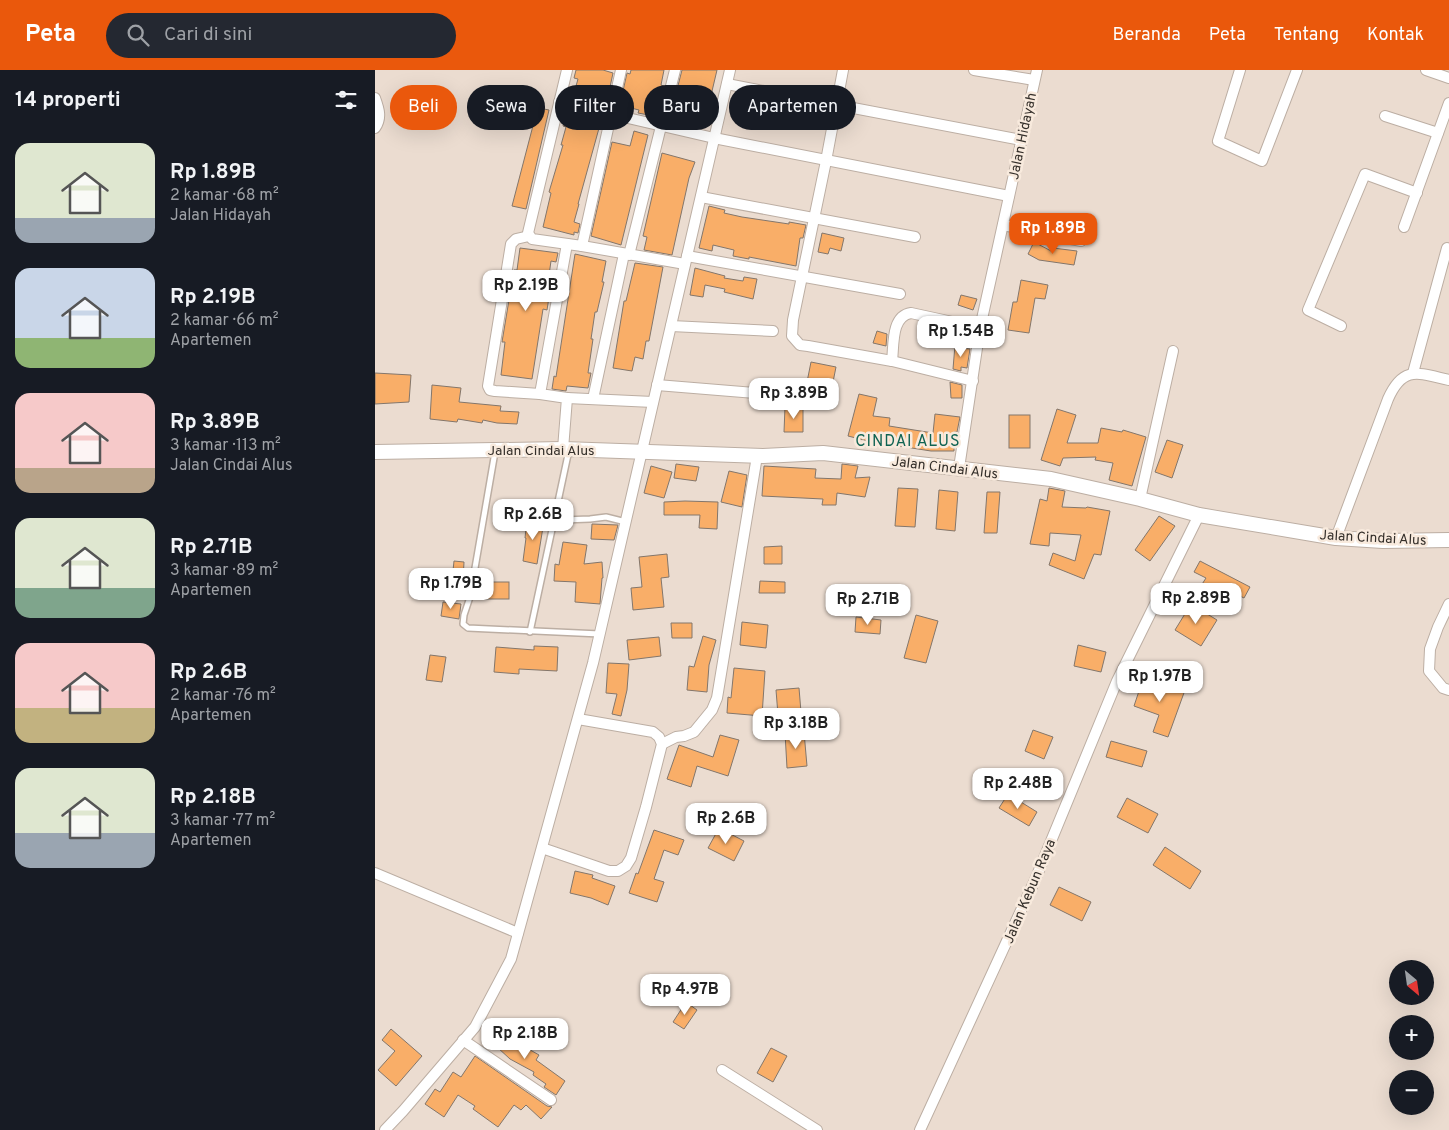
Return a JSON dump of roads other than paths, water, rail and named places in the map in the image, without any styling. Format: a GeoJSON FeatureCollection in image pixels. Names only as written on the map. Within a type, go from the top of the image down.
{"type":"FeatureCollection","features":[{"type":"Feature","properties":{"kind":"street"},"geometry":{"type":"LineString","coordinates":[[563,85],[567,70]]}},
{"type":"Feature","properties":{"kind":"street"},"geometry":{"type":"LineString","coordinates":[[618,85],[621,70]]}},
{"type":"Feature","properties":{"kind":"street"},"geometry":{"type":"LineString","coordinates":[[671,85],[675,70]]}},
{"type":"Feature","properties":{"kind":"street"},"geometry":{"type":"LineString","coordinates":[[385,1130],[475,1026],[511,959],[600,634],[730,70]]}},
{"type":"Feature","properties":{"kind":"street"},"geometry":{"type":"LineString","coordinates":[[840,85],[843,70]]}},
{"type":"Feature","properties":{"kind":"street"},"geometry":{"type":"LineString","coordinates":[[974,70],[1035,75]]}},
{"type":"Feature","properties":{"kind":"street"},"geometry":{"type":"LineString","coordinates":[[1240,70],[1218,141],[1263,161],[1297,70]]}},
{"type":"Feature","properties":{"kind":"street"},"geometry":{"type":"LineString","coordinates":[[1426,70],[1449,78]]}},
{"type":"Feature","properties":{"kind":"street","name":"Jalan Hidayah"},"geometry":{"type":"LineString","coordinates":[[959,468],[980,328],[1035,75]]}},
{"type":"Feature","properties":{"kind":"street"},"geometry":{"type":"LineString","coordinates":[[727,84],[732,85]]}},
{"type":"Feature","properties":{"kind":"street"},"geometry":{"type":"LineString","coordinates":[[375,98],[380,121],[375,128]]}},
{"type":"Feature","properties":{"kind":"street"},"geometry":{"type":"LineString","coordinates":[[1405,227],[1449,103]]}},
{"type":"Feature","properties":{"kind":"street"},"geometry":{"type":"LineString","coordinates":[[856,108],[1021,140]]}},
{"type":"Feature","properties":{"kind":"street"},"geometry":{"type":"LineString","coordinates":[[1385,116],[1438,133]]}},
{"type":"Feature","properties":{"kind":"street"},"geometry":{"type":"LineString","coordinates":[[529,236],[528,233],[555,119]]}},
{"type":"Feature","properties":{"kind":"street"},"geometry":{"type":"LineString","coordinates":[[582,246],[607,130]]}},
{"type":"Feature","properties":{"kind":"street"},"geometry":{"type":"LineString","coordinates":[[593,399],[627,254],[660,130]]}},
{"type":"Feature","properties":{"kind":"street"},"geometry":{"type":"LineString","coordinates":[[679,130],[1009,196]]}},
{"type":"Feature","properties":{"kind":"street"},"geometry":{"type":"LineString","coordinates":[[832,130],[792,326],[794,340],[808,346],[892,361],[973,381]]}},
{"type":"Feature","properties":{"kind":"street"},"geometry":{"type":"LineString","coordinates":[[1341,326],[1308,310],[1365,174],[1417,193]]}},
{"type":"Feature","properties":{"kind":"street"},"geometry":{"type":"LineString","coordinates":[[701,197],[915,237]]}},
{"type":"Feature","properties":{"kind":"street"},"geometry":{"type":"LineString","coordinates":[[1003,225],[1081,241]]}},
{"type":"Feature","properties":{"kind":"street"},"geometry":{"type":"LineString","coordinates":[[653,402],[567,398],[490,390],[488,386],[511,244],[516,239],[529,236],[532,239],[627,254],[686,260],[803,277],[900,294]]}},
{"type":"Feature","properties":{"kind":"street"},"geometry":{"type":"LineString","coordinates":[[540,394],[567,244]]}},
{"type":"Feature","properties":{"kind":"street"},"geometry":{"type":"LineString","coordinates":[[1413,373],[1447,248]]}},
{"type":"Feature","properties":{"kind":"street"},"geometry":{"type":"LineString","coordinates":[[892,361],[896,326],[902,316],[906,314],[911,313],[980,328]]}},
{"type":"Feature","properties":{"kind":"street"},"geometry":{"type":"LineString","coordinates":[[671,326],[773,331]]}},
{"type":"Feature","properties":{"kind":"street"},"geometry":{"type":"LineString","coordinates":[[1140,499],[1173,350]]}},
{"type":"Feature","properties":{"kind":"street"},"geometry":{"type":"LineString","coordinates":[[1336,538],[1391,391],[1398,381],[1413,373],[1449,380]]}},
{"type":"Feature","properties":{"kind":"street"},"geometry":{"type":"LineString","coordinates":[[657,385],[766,394]]}},
{"type":"Feature","properties":{"kind":"street"},"geometry":{"type":"LineString","coordinates":[[566,449],[567,398]]}},
{"type":"Feature","properties":{"kind":"street","name":"Jalan Cindai Alus"},"geometry":{"type":"LineString","coordinates":[[375,452],[566,449],[757,456],[823,453],[1051,479],[1140,499],[1199,515],[1336,538],[1383,541],[1449,540]]}},
{"type":"Feature","properties":{"kind":"street"},"geometry":{"type":"LineString","coordinates":[[662,744],[694,732],[712,710],[717,698],[757,456]]}},
{"type":"Feature","properties":{"kind":"street","name":"Jalan Kebun Raya"},"geometry":{"type":"LineString","coordinates":[[920,1130],[1035,880],[1117,681],[1199,515]]}},
{"type":"Feature","properties":{"kind":"street"},"geometry":{"type":"LineString","coordinates":[[1449,604],[1430,649],[1429,670],[1443,688],[1449,690]]}},
{"type":"Feature","properties":{"kind":"street"},"geometry":{"type":"LineString","coordinates":[[542,848],[609,870],[618,871],[631,858],[646,807],[662,744],[659,737],[653,732],[578,719]]}},
{"type":"Feature","properties":{"kind":"street"},"geometry":{"type":"LineString","coordinates":[[375,873],[518,933]]}},
{"type":"Feature","properties":{"kind":"street"},"geometry":{"type":"LineString","coordinates":[[463,1040],[551,1100]]}},
{"type":"Feature","properties":{"kind":"street"},"geometry":{"type":"LineString","coordinates":[[722,1070],[817,1130]]}},
{"type":"Feature","properties":{"kind":"lane"},"geometry":{"type":"LineString","coordinates":[[495,449],[470,597],[463,624],[468,628],[600,634]]}},
{"type":"Feature","properties":{"kind":"lane"},"geometry":{"type":"LineString","coordinates":[[530,632],[553,525],[566,449]]}},
{"type":"Feature","properties":{"kind":"lane"},"geometry":{"type":"LineString","coordinates":[[553,525],[563,520],[590,520],[606,517],[627,522]]}},
{"type":"Feature","properties":{"kind":"district","name":"CINDAI ALUS"},"geometry":{"type":"Point","coordinates":[908,440]}}]}
